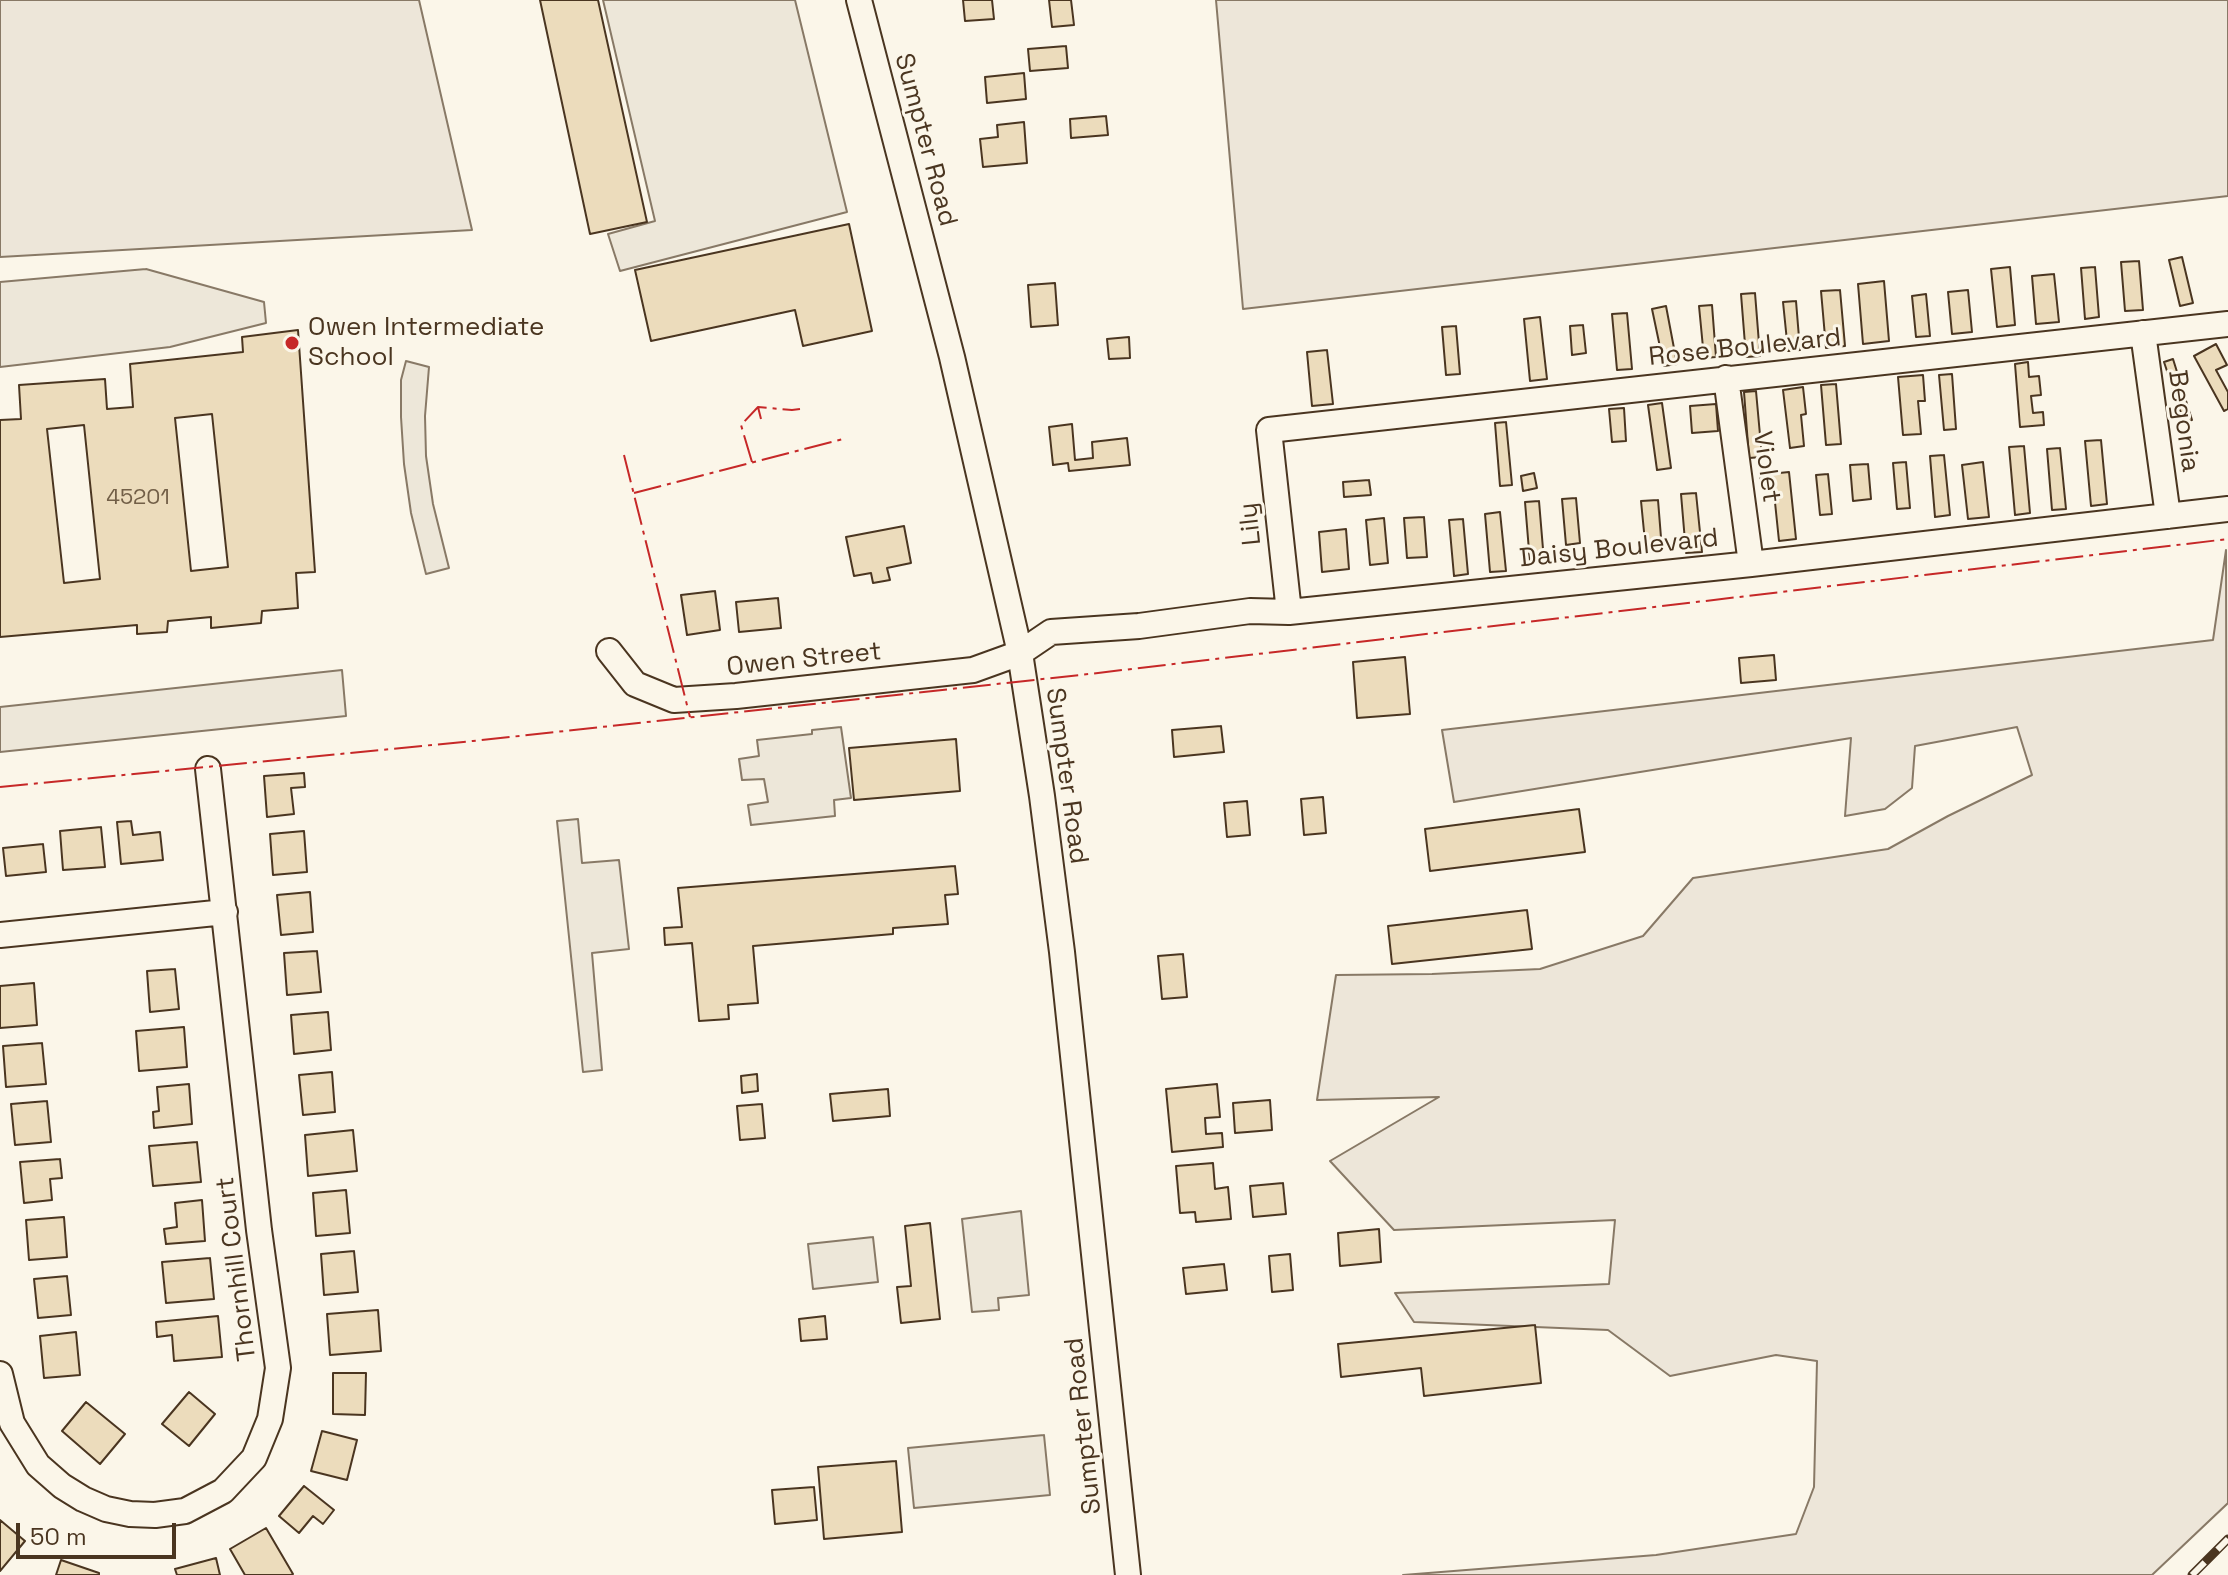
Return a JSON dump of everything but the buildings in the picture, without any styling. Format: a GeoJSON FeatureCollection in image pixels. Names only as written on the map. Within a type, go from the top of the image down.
{"type":"FeatureCollection","features":[{"type":"Feature","properties":{"kind":"street","name":"Sumpter Road"},"geometry":{"type":"LineString","coordinates":[[859,0],[952,357],[1020,653],[1062,952],[1128,1575]]}},
{"type":"Feature","properties":{"kind":"street","name":"Rose Boulevard"},"geometry":{"type":"LineString","coordinates":[[1269,430],[2228,324]]}},
{"type":"Feature","properties":{"kind":"street","name":"Begonia"},"geometry":{"type":"LineString","coordinates":[[2143,333],[2168,516]]}},
{"type":"Feature","properties":{"kind":"street","name":"Violet"},"geometry":{"type":"LineString","coordinates":[[1726,378],[1751,564]]}},
{"type":"Feature","properties":{"kind":"street","name":"Lily"},"geometry":{"type":"LineString","coordinates":[[1269,430],[1289,612]]}},
{"type":"Feature","properties":{"kind":"street","name":"Daisy Boulevard"},"geometry":{"type":"LineString","coordinates":[[1020,653],[1051,632],[1139,626],[1250,611],[1289,612],[1751,564],[2228,509]]}},
{"type":"Feature","properties":{"kind":"street","name":"Owen Street"},"geometry":{"type":"LineString","coordinates":[[609,651],[635,684],[674,700],[973,670],[1020,653]]}},
{"type":"Feature","properties":{"kind":"street","name":"Thornhill Court"},"geometry":{"type":"LineString","coordinates":[[0,1374],[12,1423],[38,1465],[62,1486],[106,1509],[130,1514],[185,1511],[223,1491],[254,1458],[270,1419],[278,1368],[259,1230],[208,769]]}},
{"type":"Feature","properties":{"kind":"street"},"geometry":{"type":"LineString","coordinates":[[0,935],[225,912]]}},
{"type":"Feature","properties":{"kind":"shaded area"},"geometry":{"type":"Polygon","coordinates":[[[0,0],[419,0],[472,230],[0,257],[0,0]]]}},
{"type":"Feature","properties":{"kind":"shaded area"},"geometry":{"type":"Polygon","coordinates":[[[603,0],[795,0],[847,212],[620,271],[608,234],[655,221],[603,0]]]}},
{"type":"Feature","properties":{"kind":"shaded area"},"geometry":{"type":"Polygon","coordinates":[[[1216,0],[2228,0],[2228,196],[1243,309],[1216,0]]]}},
{"type":"Feature","properties":{"kind":"shaded area"},"geometry":{"type":"Polygon","coordinates":[[[146,269],[264,302],[266,323],[170,347],[0,367],[0,282],[146,269]]]}},
{"type":"Feature","properties":{"kind":"shaded area"},"geometry":{"type":"Polygon","coordinates":[[[406,361],[429,367],[426,456],[433,504],[449,568],[426,574],[411,513],[404,464],[401,380],[406,361]]]}},
{"type":"Feature","properties":{"kind":"shaded area"},"geometry":{"type":"Polygon","coordinates":[[[2226,550],[2228,1503],[2152,1575],[1403,1575],[1656,1555],[1796,1534],[1814,1487],[1817,1361],[1776,1355],[1670,1376],[1608,1330],[1414,1322],[1395,1293],[1609,1284],[1615,1220],[1394,1230],[1330,1161],[1439,1097],[1317,1100],[1336,975],[1540,969],[1643,936],[1693,878],[1888,849],[2032,775],[2017,727],[1915,746],[1912,788],[1885,809],[1845,816],[1851,738],[1454,802],[1442,730],[2213,640],[2226,550]]]}},
{"type":"Feature","properties":{"kind":"shaded area"},"geometry":{"type":"Polygon","coordinates":[[[342,670],[346,716],[0,752],[0,707],[342,670]]]}},
{"type":"Feature","properties":{"kind":"shaded area"},"geometry":{"type":"Polygon","coordinates":[[[841,727],[851,798],[834,800],[835,816],[751,825],[748,805],[768,802],[764,779],[742,780],[739,759],[759,756],[757,740],[812,734],[812,730],[841,727]]]}},
{"type":"Feature","properties":{"kind":"shaded area"},"geometry":{"type":"Polygon","coordinates":[[[578,819],[582,863],[619,860],[629,949],[592,953],[602,1070],[583,1072],[557,821],[578,819]]]}},
{"type":"Feature","properties":{"kind":"shaded area"},"geometry":{"type":"Polygon","coordinates":[[[1021,1211],[1029,1295],[998,1298],[999,1310],[972,1312],[962,1219],[1021,1211]]]}},
{"type":"Feature","properties":{"kind":"shaded area"},"geometry":{"type":"Polygon","coordinates":[[[873,1237],[878,1282],[813,1289],[808,1244],[873,1237]]]}},
{"type":"Feature","properties":{"kind":"shaded area"},"geometry":{"type":"Polygon","coordinates":[[[1044,1435],[1050,1495],[914,1508],[908,1448],[1044,1435]]]}},
{"type":"Feature","properties":{"kind":"railway"},"geometry":{"type":"LineString","coordinates":[[2192,1575],[2228,1539]]}},
{"type":"Feature","properties":{"kind":"power"},"geometry":{"type":"LineString","coordinates":[[758,407],[761,419]]}},
{"type":"Feature","properties":{"kind":"power"},"geometry":{"type":"LineString","coordinates":[[752,462],[741,425],[758,407],[800,409]]}},
{"type":"Feature","properties":{"kind":"power"},"geometry":{"type":"LineString","coordinates":[[634,493],[847,438]]}},
{"type":"Feature","properties":{"kind":"power"},"geometry":{"type":"LineString","coordinates":[[624,455],[690,717]]}},
{"type":"Feature","properties":{"kind":"power"},"geometry":{"type":"LineString","coordinates":[[0,787],[473,741],[1089,674],[2228,539]]}},
{"type":"Feature","properties":{"kind":"place","name":"Owen Intermediate School"},"geometry":{"type":"Point","coordinates":[292,343]}}]}
